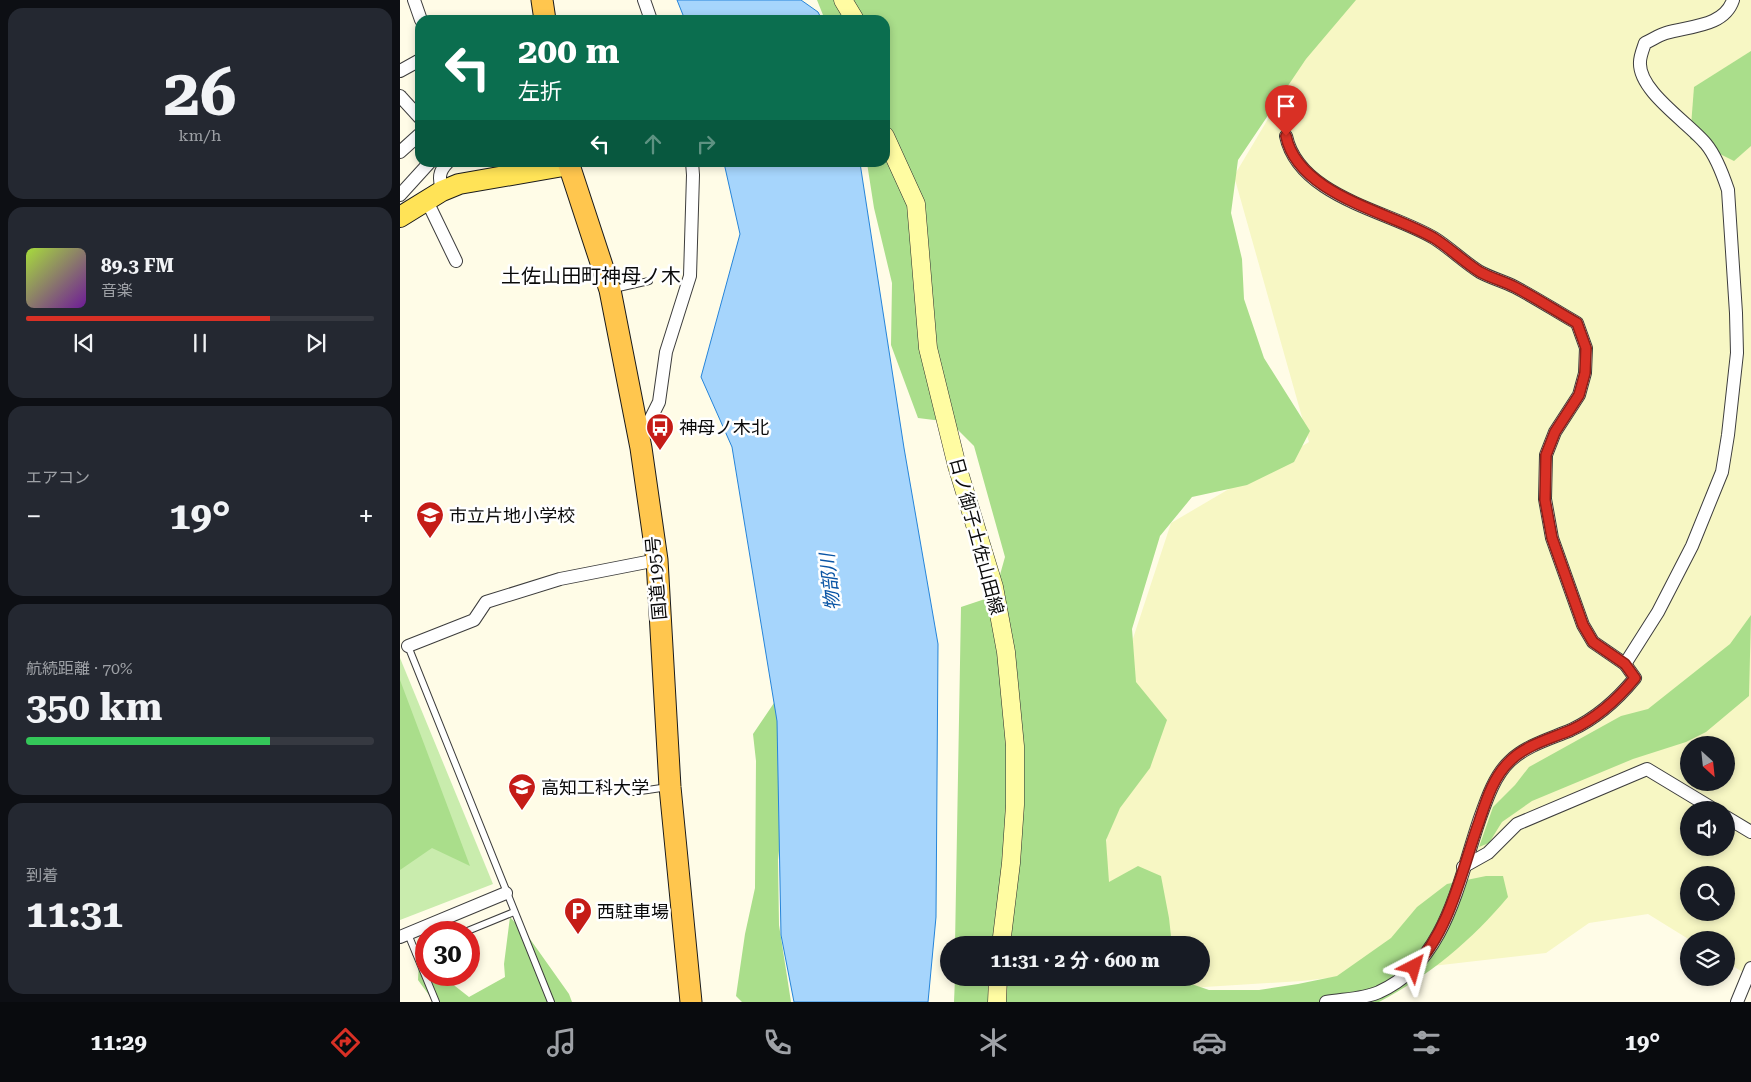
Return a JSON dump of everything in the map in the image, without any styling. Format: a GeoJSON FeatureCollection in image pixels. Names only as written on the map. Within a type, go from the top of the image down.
{"type":"FeatureCollection","features":[{"type":"Feature","properties":{"kind":"highway"},"geometry":{"type":"LineString","coordinates":[[542,0],[544,15]]}},
{"type":"Feature","properties":{"kind":"highway","name":"国道195号"},"geometry":{"type":"LineString","coordinates":[[571,167],[610,290],[640,440],[657,560],[670,787],[691,1002]]}},
{"type":"Feature","properties":{"kind":"main road"},"geometry":{"type":"LineString","coordinates":[[843,0],[852,15]]}},
{"type":"Feature","properties":{"kind":"main road","name":"日ノ御子土佐山田線"},"geometry":{"type":"LineString","coordinates":[[890,147],[916,204],[928,348],[957,466],[994,587],[1006,652],[1014,746],[1015,805],[1011,863],[1002,936]]}},
{"type":"Feature","properties":{"kind":"main road"},"geometry":{"type":"LineString","coordinates":[[400,217],[434,196],[459,184],[549,167]]}},
{"type":"Feature","properties":{"kind":"main road"},"geometry":{"type":"LineString","coordinates":[[997,1002],[998,986]]}},
{"type":"Feature","properties":{"kind":"street"},"geometry":{"type":"LineString","coordinates":[[414,0],[419,15]]}},
{"type":"Feature","properties":{"kind":"street"},"geometry":{"type":"LineString","coordinates":[[644,0],[649,15]]}},
{"type":"Feature","properties":{"kind":"street"},"geometry":{"type":"LineString","coordinates":[[1625,664],[1658,612],[1692,546],[1722,472],[1737,353],[1728,190],[1708,145],[1647,85],[1641,71],[1640,61],[1645,43],[1665,33],[1698,27],[1724,15],[1733,0]]}},
{"type":"Feature","properties":{"kind":"street"},"geometry":{"type":"LineString","coordinates":[[400,71],[415,63]]}},
{"type":"Feature","properties":{"kind":"street"},"geometry":{"type":"LineString","coordinates":[[402,103],[415,114]]}},
{"type":"Feature","properties":{"kind":"street"},"geometry":{"type":"LineString","coordinates":[[1286,136],[1289,150],[1300,165],[1320,182],[1369,211],[1433,238],[1481,272],[1514,286],[1577,323],[1586,348],[1585,373],[1579,395],[1555,432],[1546,455],[1545,500],[1552,538],[1583,625],[1593,642],[1625,664],[1635,678],[1620,697],[1595,716],[1572,729],[1533,745],[1510,761],[1489,792],[1442,928],[1425,957],[1404,978],[1377,993],[1326,1002]]}},
{"type":"Feature","properties":{"kind":"street"},"geometry":{"type":"LineString","coordinates":[[400,152],[415,138]]}},
{"type":"Feature","properties":{"kind":"street"},"geometry":{"type":"LineString","coordinates":[[400,196],[426,167]]}},
{"type":"Feature","properties":{"kind":"street"},"geometry":{"type":"LineString","coordinates":[[444,167],[441,170],[434,196],[456,261]]}},
{"type":"Feature","properties":{"kind":"street"},"geometry":{"type":"LineString","coordinates":[[640,440],[660,402],[666,352],[690,276],[692,167]]}},
{"type":"Feature","properties":{"kind":"street"},"geometry":{"type":"LineString","coordinates":[[408,646],[474,620],[486,602],[560,579],[657,560]]}},
{"type":"Feature","properties":{"kind":"street"},"geometry":{"type":"LineString","coordinates":[[1463,867],[1488,853],[1517,824],[1647,769],[1700,801]]}},
{"type":"Feature","properties":{"kind":"street"},"geometry":{"type":"LineString","coordinates":[[1735,822],[1751,832]]}},
{"type":"Feature","properties":{"kind":"street"},"geometry":{"type":"LineString","coordinates":[[404,935],[506,894]]}},
{"type":"Feature","properties":{"kind":"street"},"geometry":{"type":"LineString","coordinates":[[1737,1002],[1751,968]]}},
{"type":"Feature","properties":{"kind":"lane"},"geometry":{"type":"LineString","coordinates":[[610,290],[649,281]]}},
{"type":"Feature","properties":{"kind":"lane"},"geometry":{"type":"LineString","coordinates":[[408,646],[506,894],[551,1002]]}},
{"type":"Feature","properties":{"kind":"lane"},"geometry":{"type":"LineString","coordinates":[[634,792],[670,787]]}},
{"type":"Feature","properties":{"kind":"lane"},"geometry":{"type":"LineString","coordinates":[[480,926],[514,912]]}},
{"type":"Feature","properties":{"kind":"lane"},"geometry":{"type":"LineString","coordinates":[[404,935],[415,952]]}},
{"type":"Feature","properties":{"kind":"lane"},"geometry":{"type":"LineString","coordinates":[[429,986],[436,1002]]}},
{"type":"Feature","properties":{"kind":"green space"},"geometry":{"type":"Polygon","coordinates":[[[817,0],[1356,0],[1306,59],[1238,160],[1231,213],[1242,259],[1244,299],[1264,358],[1310,431],[1294,462],[1247,485],[1192,497],[1160,536],[1132,629],[1136,682],[1167,720],[1150,768],[1120,808],[1106,840],[1109,882],[1138,866],[1161,876],[1171,936],[955,936],[961,607],[994,596],[1005,557],[974,446],[950,422],[918,418],[891,345],[892,283],[874,208],[868,167],[890,167],[890,15],[823,15],[817,0]]]}},
{"type":"Feature","properties":{"kind":"green space"},"geometry":{"type":"Polygon","coordinates":[[[1339,0],[1751,0],[1751,977],[1735,967],[1735,931],[1680,931],[1680,934],[1648,914],[1589,923],[1546,953],[1302,981],[1093,994],[1094,986],[1210,986],[1210,936],[1098,936],[1121,675],[1171,523],[1309,442],[1234,176],[1339,0]]]}},
{"type":"Feature","properties":{"kind":"green space"},"geometry":{"type":"Polygon","coordinates":[[[1751,51],[1751,146],[1734,161],[1690,139],[1694,87],[1751,51]]]}},
{"type":"Feature","properties":{"kind":"green space"},"geometry":{"type":"Polygon","coordinates":[[[1751,615],[1749,696],[1706,732],[1698,736],[1680,736],[1680,744],[1633,759],[1532,801],[1502,822],[1489,843],[1479,847],[1493,807],[1515,785],[1529,767],[1621,716],[1648,709],[1730,644],[1751,615]]]}},
{"type":"Feature","properties":{"kind":"green space"},"geometry":{"type":"Polygon","coordinates":[[[400,658],[493,884],[400,920],[400,658]]]}},
{"type":"Feature","properties":{"kind":"green space"},"geometry":{"type":"Polygon","coordinates":[[[400,680],[470,866],[432,848],[400,870],[400,680]]]}},
{"type":"Feature","properties":{"kind":"green space"},"geometry":{"type":"Polygon","coordinates":[[[776,700],[786,734],[784,805],[778,860],[779,925],[791,1002],[742,1002],[736,996],[745,934],[755,888],[756,761],[753,734],[776,700]]]}},
{"type":"Feature","properties":{"kind":"green space"},"geometry":{"type":"Polygon","coordinates":[[[1486,876],[1503,876],[1508,897],[1480,928],[1449,956],[1415,981],[1379,1002],[954,1002],[955,986],[1197,986],[1209,990],[1259,990],[1337,976],[1391,938],[1417,907],[1447,884],[1486,876]]]}},
{"type":"Feature","properties":{"kind":"green space"},"geometry":{"type":"Polygon","coordinates":[[[510,917],[530,939],[569,994],[572,1002],[434,1002],[422,986],[455,986],[469,997],[505,977],[504,964],[510,917]]]}},
{"type":"Feature","properties":{"kind":"water"},"geometry":{"type":"Polygon","coordinates":[[[677,0],[801,0],[820,15],[683,15],[677,0]]]}},
{"type":"Feature","properties":{"kind":"water","name":"物部川"},"geometry":{"type":"Polygon","coordinates":[[[725,167],[861,167],[904,448],[938,644],[936,917],[928,1002],[794,1002],[781,935],[777,721],[732,447],[701,377],[740,234],[725,167]]]}},
{"type":"Feature","properties":{"kind":"place","name":"神母ノ木北"},"geometry":{"type":"Point","coordinates":[660,451]}},
{"type":"Feature","properties":{"kind":"place","name":"市立片地小学校"},"geometry":{"type":"Point","coordinates":[430,539]}},
{"type":"Feature","properties":{"kind":"place","name":"高知工科大学"},"geometry":{"type":"Point","coordinates":[522,811]}},
{"type":"Feature","properties":{"kind":"place","name":"西駐車場"},"geometry":{"type":"Point","coordinates":[578,935]}},
{"type":"Feature","properties":{"kind":"district","name":"土佐山田町神母ノ木"},"geometry":{"type":"Point","coordinates":[591,276]}},
{"type":"Feature","properties":{"kind":"route"},"geometry":{"type":"LineString","coordinates":[[1286,136],[1289,150],[1300,165],[1320,182],[1369,211],[1433,238],[1481,272],[1514,286],[1577,323],[1586,348],[1585,373],[1579,395],[1555,432],[1546,455],[1545,500],[1552,538],[1583,625],[1593,642],[1625,664],[1635,678],[1620,697],[1595,716],[1572,729],[1533,745],[1510,761],[1489,792],[1442,928],[1425,957],[1414,967]]}}]}
